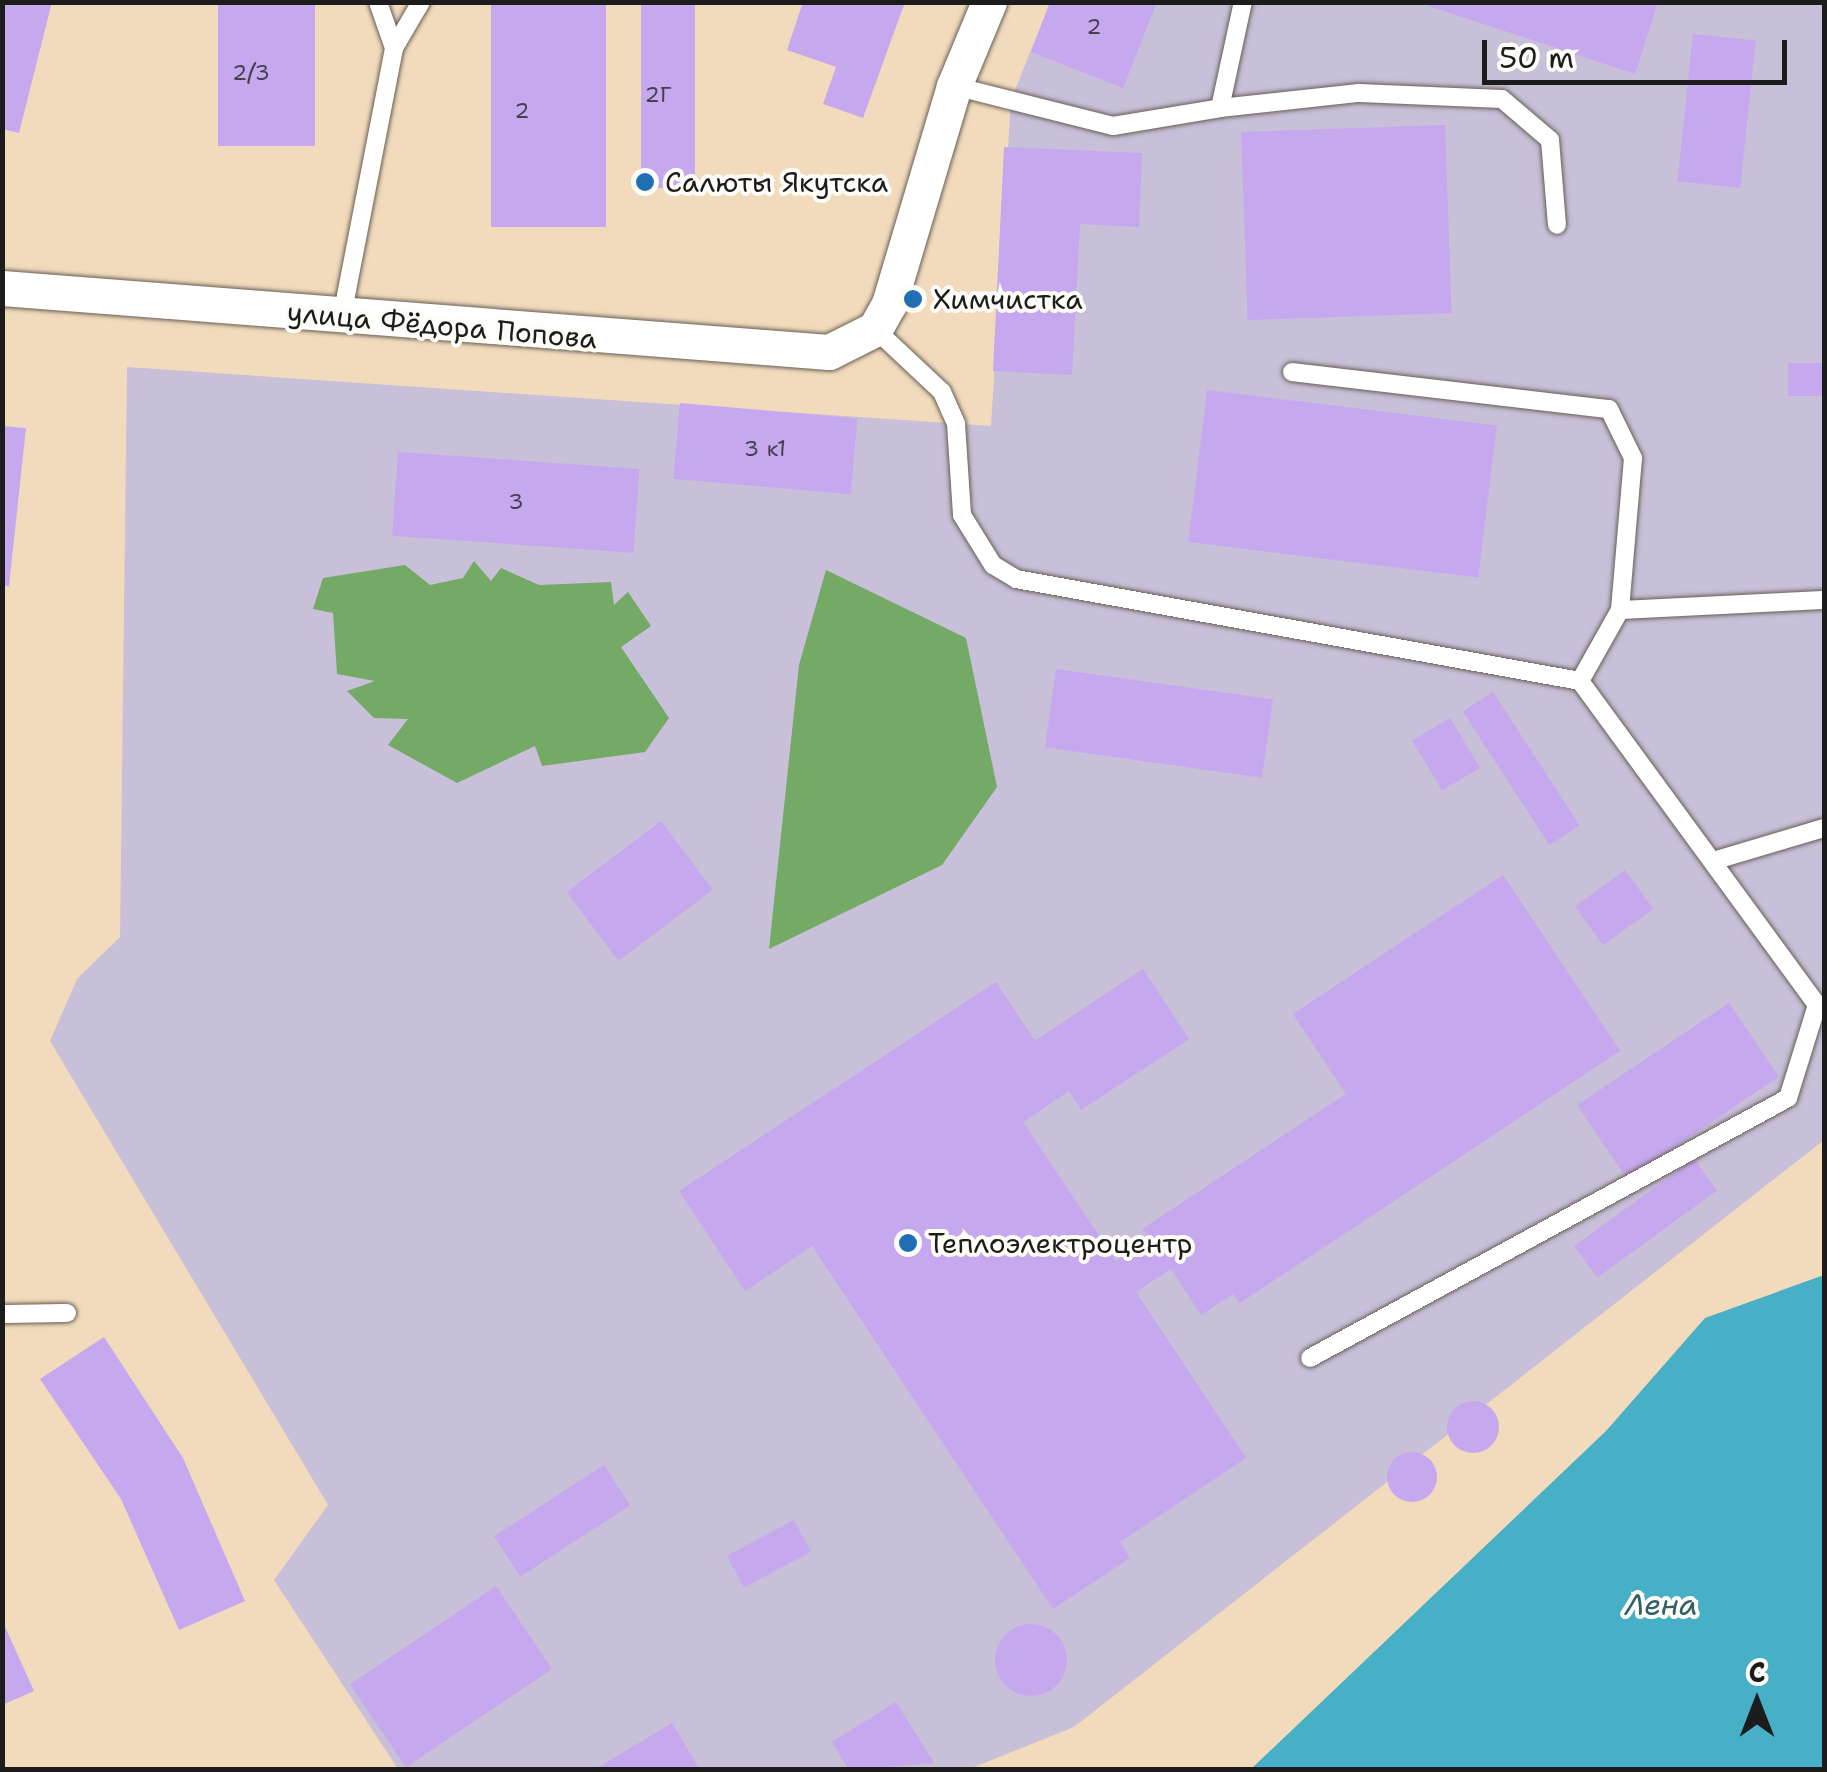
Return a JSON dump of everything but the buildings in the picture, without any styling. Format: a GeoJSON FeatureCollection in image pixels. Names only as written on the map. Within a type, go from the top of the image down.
{"type":"FeatureCollection","features":[{"type":"Feature","properties":{"kind":"street"},"geometry":{"type":"LineString","coordinates":[[875,329],[954,86],[990,2]]}},
{"type":"Feature","properties":{"kind":"street","name":"улица Фёдора Попова"},"geometry":{"type":"LineString","coordinates":[[2,288],[802,357],[875,329]]}},
{"type":"Feature","properties":{"kind":"lane"},"geometry":{"type":"LineString","coordinates":[[378,2],[394,48]]}},
{"type":"Feature","properties":{"kind":"lane"},"geometry":{"type":"LineString","coordinates":[[342,316],[394,48],[421,2]]}},
{"type":"Feature","properties":{"kind":"lane"},"geometry":{"type":"LineString","coordinates":[[1220,108],[1244,2]]}},
{"type":"Feature","properties":{"kind":"lane"},"geometry":{"type":"LineString","coordinates":[[954,86],[1113,126],[1220,108],[1359,93],[1502,99],[1550,140],[1558,225]]}},
{"type":"Feature","properties":{"kind":"lane"},"geometry":{"type":"LineString","coordinates":[[875,329],[942,392],[956,424],[962,515],[993,565],[1016,579],[1580,681],[1818,1005],[1788,1098],[1310,1358]]}},
{"type":"Feature","properties":{"kind":"lane"},"geometry":{"type":"LineString","coordinates":[[1292,372],[1609,409],[1633,458],[1620,610],[1580,681]]}},
{"type":"Feature","properties":{"kind":"lane"},"geometry":{"type":"LineString","coordinates":[[1620,610],[1824,600]]}},
{"type":"Feature","properties":{"kind":"lane"},"geometry":{"type":"LineString","coordinates":[[1713,862],[1824,828]]}},
{"type":"Feature","properties":{"kind":"lane"},"geometry":{"type":"LineString","coordinates":[[2,1314],[67,1313]]}},
{"type":"Feature","properties":{"kind":"shaded area"},"geometry":{"type":"Polygon","coordinates":[[[1050,3],[1824,3],[1824,1140],[1074,1727],[969,1769],[398,1769],[274,1580],[328,1505],[50,1041],[77,979],[120,937],[127,367],[991,426],[1011,100],[1050,3]]]}},
{"type":"Feature","properties":{"kind":"green space"},"geometry":{"type":"Polygon","coordinates":[[[474,561],[491,581],[501,568],[539,585],[611,582],[614,605],[628,592],[651,626],[621,647],[669,718],[645,752],[542,766],[535,746],[457,783],[388,745],[408,719],[374,718],[347,691],[375,681],[337,674],[333,613],[313,609],[323,578],[405,565],[430,585],[463,578],[474,561]]]}},
{"type":"Feature","properties":{"kind":"green space"},"geometry":{"type":"Polygon","coordinates":[[[826,570],[966,638],[997,787],[942,865],[769,949],[799,665],[826,570]]]}},
{"type":"Feature","properties":{"kind":"water","name":"Лена"},"geometry":{"type":"Polygon","coordinates":[[[1824,1275],[1824,1769],[1251,1769],[1606,1431],[1705,1318],[1824,1275]]]}},
{"type":"Feature","properties":{"kind":"place","name":"Салюты Якутска"},"geometry":{"type":"Point","coordinates":[645,182]}},
{"type":"Feature","properties":{"kind":"place","name":"Химчистка"},"geometry":{"type":"Point","coordinates":[913,299]}},
{"type":"Feature","properties":{"kind":"place","name":"Теплоэлектроцентр"},"geometry":{"type":"Point","coordinates":[908,1243]}}]}
